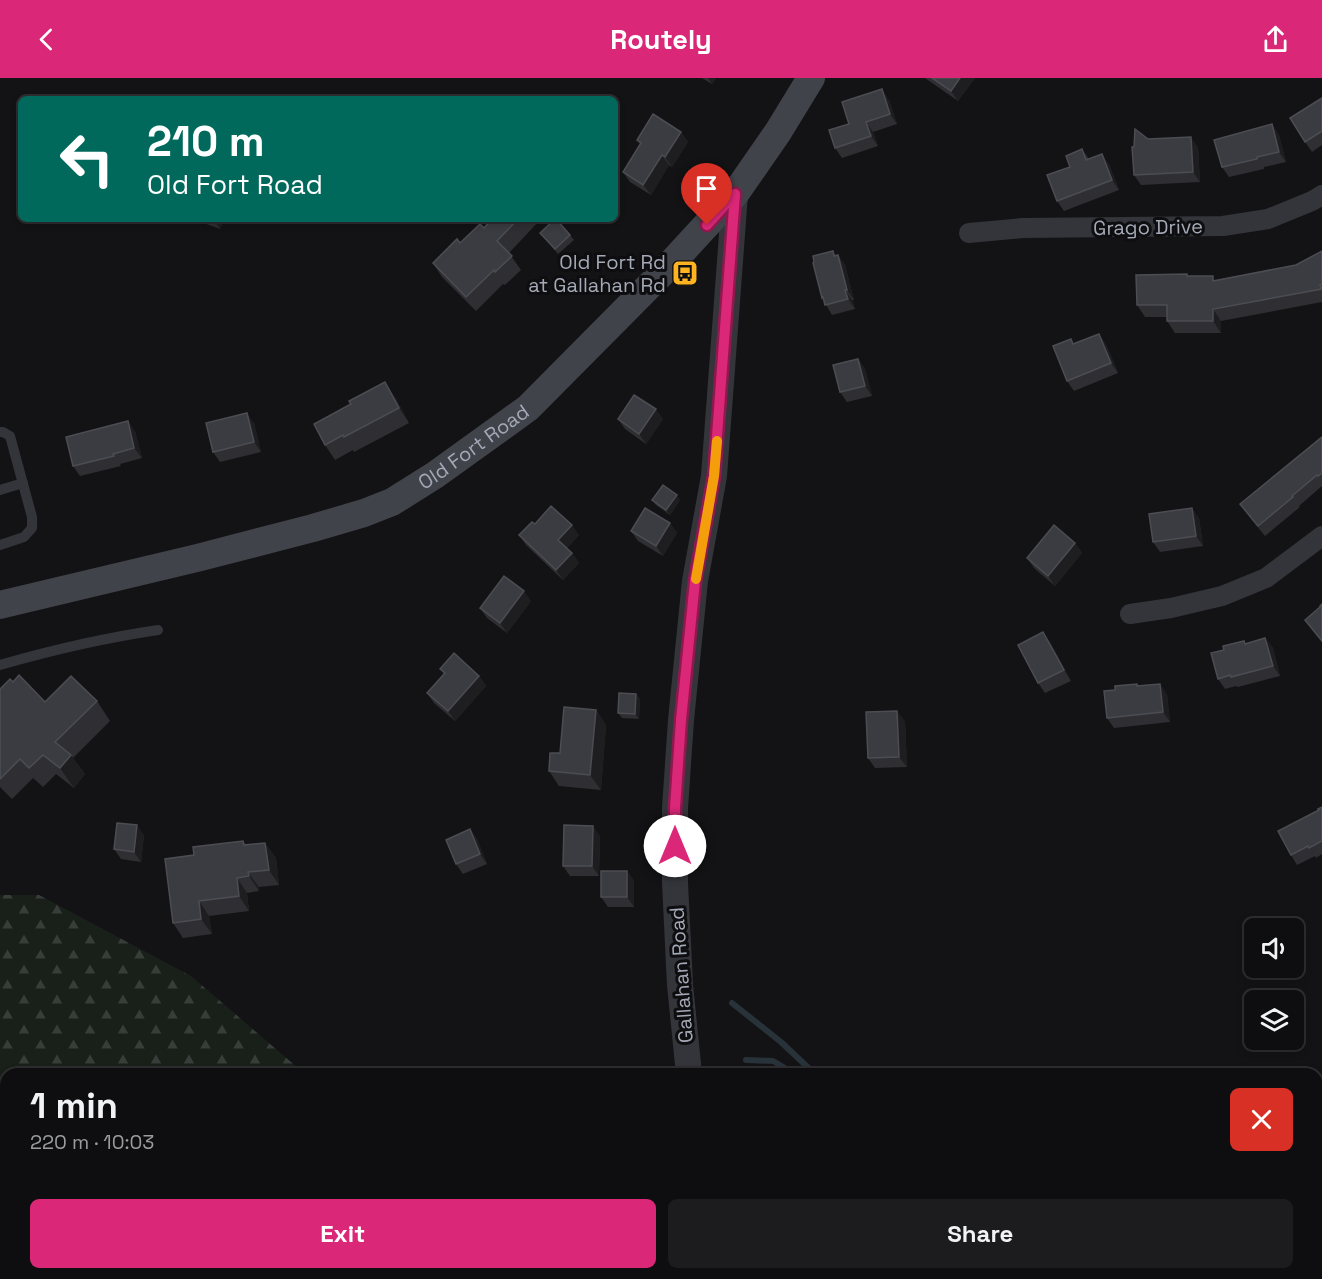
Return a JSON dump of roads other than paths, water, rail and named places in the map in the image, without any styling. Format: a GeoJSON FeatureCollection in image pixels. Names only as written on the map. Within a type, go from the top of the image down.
{"type":"FeatureCollection","features":[{"type":"Feature","properties":{"kind":"main road","name":"Old Fort Road"},"geometry":{"type":"LineString","coordinates":[[0,606],[197,558],[364,513],[392,502],[435,475],[528,408],[665,270],[735,194],[778,132],[811,78]]}},
{"type":"Feature","properties":{"kind":"street","name":"Gallahan Road"},"geometry":{"type":"LineString","coordinates":[[688,1068],[680,985],[675,883],[675,808],[695,581],[714,476],[735,194]]}},
{"type":"Feature","properties":{"kind":"street","name":"Grago Drive"},"geometry":{"type":"LineString","coordinates":[[969,233],[1023,228],[1223,226],[1268,219],[1322,195]]}},
{"type":"Feature","properties":{"kind":"street"},"geometry":{"type":"LineString","coordinates":[[1130,614],[1171,608],[1222,596],[1266,578],[1322,536]]}},
{"type":"Feature","properties":{"kind":"lane"},"geometry":{"type":"LineString","coordinates":[[0,545],[24,537],[32,528],[32,517],[23,483],[5,434]]}},
{"type":"Feature","properties":{"kind":"lane"},"geometry":{"type":"LineString","coordinates":[[0,490],[23,483]]}},
{"type":"Feature","properties":{"kind":"lane"},"geometry":{"type":"LineString","coordinates":[[0,665],[117,636],[158,630]]}},
{"type":"Feature","properties":{"kind":"waterway"},"geometry":{"type":"LineString","coordinates":[[732,1003],[781,1042],[809,1068]]}},
{"type":"Feature","properties":{"kind":"waterway"},"geometry":{"type":"LineString","coordinates":[[746,1060],[773,1061],[785,1068]]}},
{"type":"Feature","properties":{"kind":"place","name":"Old Fort Rd at Gallahan Rd"},"geometry":{"type":"Point","coordinates":[685,273]}}]}
